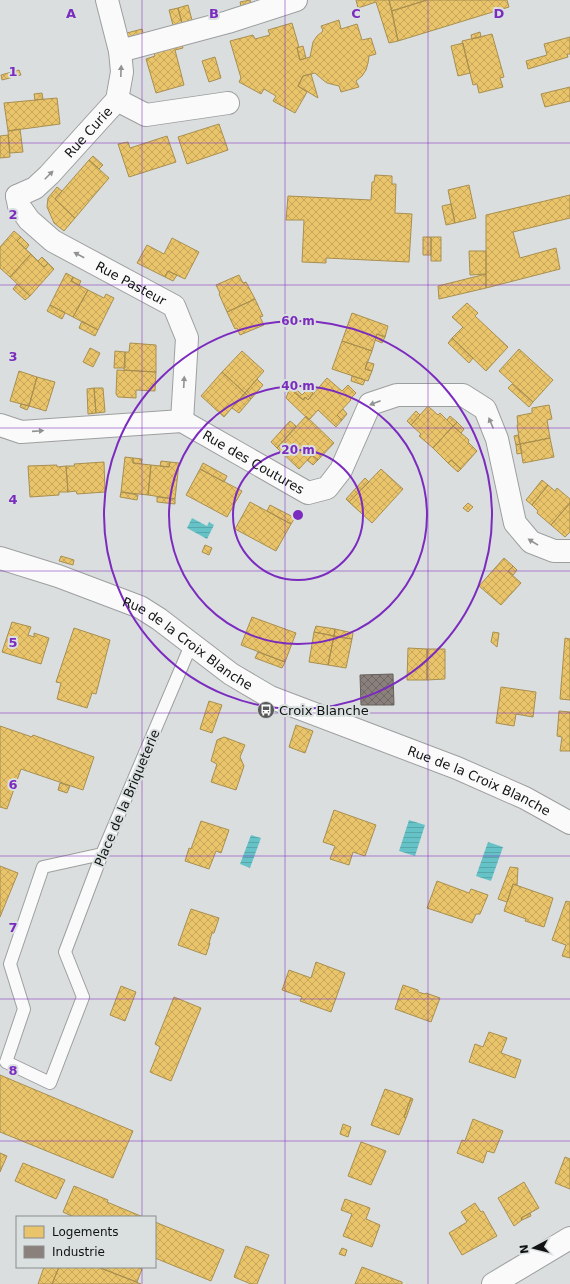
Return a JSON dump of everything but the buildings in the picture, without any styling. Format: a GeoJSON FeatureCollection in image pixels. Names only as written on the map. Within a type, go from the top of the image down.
{"type":"FeatureCollection","features":[{"type":"Feature","properties":{"kind":"street","name":"Rue Curie"},"geometry":{"type":"LineString","coordinates":[[8,194],[35,188],[49,175],[117,100],[122,72],[120,51],[107,0]]}},
{"type":"Feature","properties":{"kind":"street"},"geometry":{"type":"LineString","coordinates":[[120,51],[228,22],[296,0]]}},
{"type":"Feature","properties":{"kind":"street"},"geometry":{"type":"LineString","coordinates":[[117,100],[146,115],[228,103]]}},
{"type":"Feature","properties":{"kind":"street","name":"Rue Pasteur"},"geometry":{"type":"LineString","coordinates":[[8,194],[19,206],[28,220],[53,241],[174,306],[187,338],[182,421]]}},
{"type":"Feature","properties":{"kind":"street","name":"Rue des Coutures"},"geometry":{"type":"LineString","coordinates":[[182,421],[308,493],[327,488],[340,470],[370,404],[397,396],[463,395],[485,409],[497,439],[515,523],[531,542],[554,551],[570,551]]}},
{"type":"Feature","properties":{"kind":"street"},"geometry":{"type":"LineString","coordinates":[[0,425],[21,432],[182,421]]}},
{"type":"Feature","properties":{"kind":"street","name":"Rue de la Croix Blanche"},"geometry":{"type":"LineString","coordinates":[[0,558],[58,576],[140,607],[159,619],[191,645],[231,674],[270,697],[457,768],[525,798],[570,823]]}},
{"type":"Feature","properties":{"kind":"street"},"geometry":{"type":"LineString","coordinates":[[493,1284],[570,1238]]}},
{"type":"Feature","properties":{"kind":"lane","name":"Place de la Briqueterie"},"geometry":{"type":"LineString","coordinates":[[102,854],[43,867],[10,964],[24,1009],[6,1062],[50,1083],[83,997],[65,952],[102,854],[191,645]]}},
{"type":"Feature","properties":{"kind":"water"},"geometry":{"type":"Polygon","coordinates":[[[192,518],[207,526],[209,522],[214,525],[207,539],[187,528],[192,518]]]}},
{"type":"Feature","properties":{"kind":"water"},"geometry":{"type":"Polygon","coordinates":[[[409,820],[425,825],[415,856],[399,851],[409,820]]]}},
{"type":"Feature","properties":{"kind":"water"},"geometry":{"type":"Polygon","coordinates":[[[251,835],[261,838],[250,868],[240,864],[251,835]]]}},
{"type":"Feature","properties":{"kind":"water"},"geometry":{"type":"Polygon","coordinates":[[[488,842],[503,847],[491,881],[476,876],[488,842]]]}},
{"type":"Feature","properties":{"kind":"place","name":"Croix Blanche"},"geometry":{"type":"Point","coordinates":[266,710]}}]}
